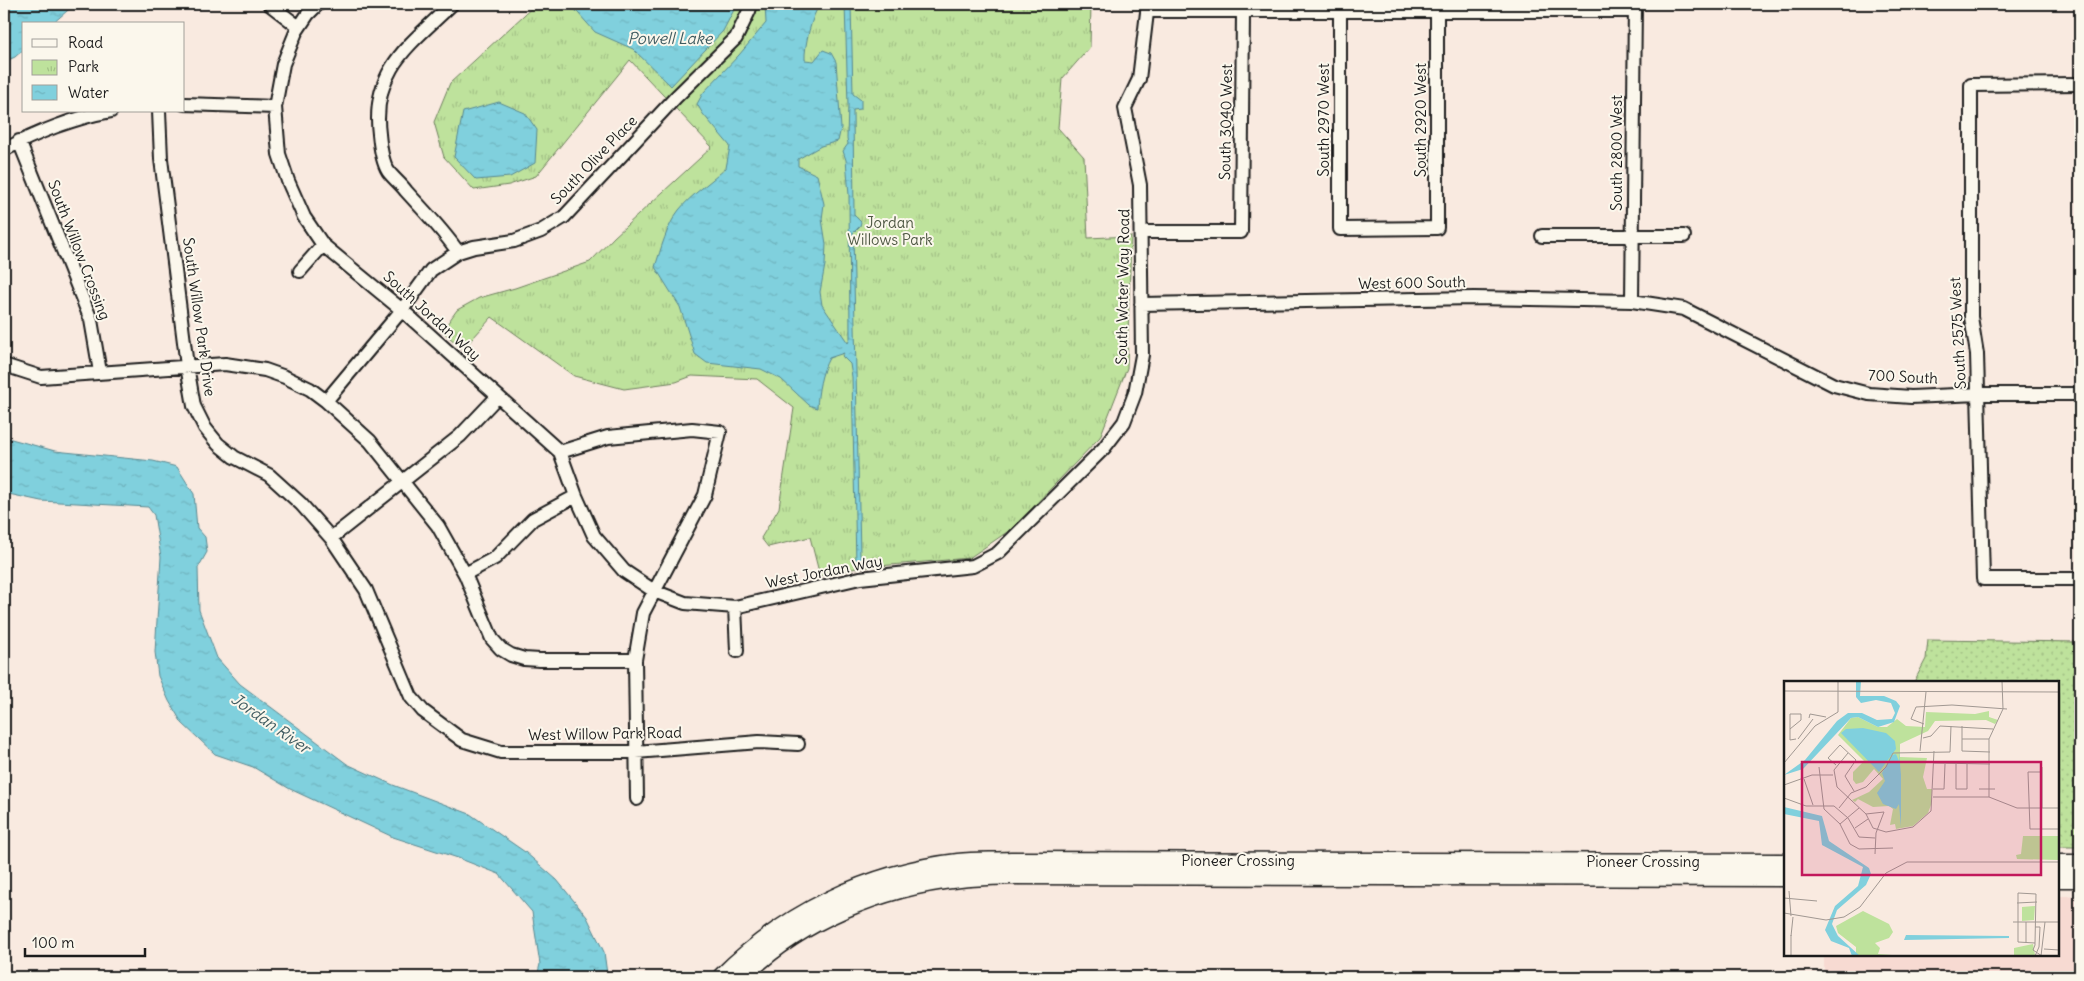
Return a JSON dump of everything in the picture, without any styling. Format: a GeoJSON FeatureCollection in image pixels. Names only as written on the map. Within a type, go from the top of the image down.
{"type":"FeatureCollection","features":[{"type":"Feature","properties":{"kind":"highway","name":"Pioneer Crossing"},"geometry":{"type":"LineString","coordinates":[[722,977],[738,961],[784,926],[842,894],[895,877],[958,863],[1011,861],[1784,863]]}},
{"type":"Feature","properties":{"kind":"highway"},"geometry":{"type":"LineString","coordinates":[[2059,864],[2080,864]]}},
{"type":"Feature","properties":{"kind":"highway","name":"Pioneer Crossing"},"geometry":{"type":"LineString","coordinates":[[742,977],[791,939],[816,923],[848,907],[882,894],[922,884],[960,878],[1010,875],[1784,877]]}},
{"type":"Feature","properties":{"kind":"highway"},"geometry":{"type":"LineString","coordinates":[[2059,878],[2080,878]]}},
{"type":"Feature","properties":{"kind":"street"},"geometry":{"type":"LineString","coordinates":[[269,4],[299,28]]}},
{"type":"Feature","properties":{"kind":"street","name":"South Jordan Way"},"geometry":{"type":"LineString","coordinates":[[318,4],[308,14],[299,28],[283,64],[275,107],[280,154],[288,181],[304,217],[323,245],[402,310],[560,452],[576,496],[594,536],[624,571],[654,591],[685,603]]}},
{"type":"Feature","properties":{"kind":"street"},"geometry":{"type":"LineString","coordinates":[[452,4],[404,50],[390,67],[379,94],[377,120],[381,146],[388,170],[449,239],[458,252]]}},
{"type":"Feature","properties":{"kind":"street","name":"South Olive Place"},"geometry":{"type":"LineString","coordinates":[[326,401],[402,310],[430,270],[458,252],[474,246],[514,241],[541,231],[564,217],[676,97],[736,38],[751,4]]}},
{"type":"Feature","properties":{"kind":"street"},"geometry":{"type":"LineString","coordinates":[[1148,7],[1243,12],[1437,12],[1635,8]]}},
{"type":"Feature","properties":{"kind":"street","name":"South Water Way Road"},"geometry":{"type":"LineString","coordinates":[[998,553],[1104,448],[1124,422],[1135,393],[1142,355],[1142,232],[1140,185],[1124,108],[1140,79],[1148,7]]}},
{"type":"Feature","properties":{"kind":"street","name":"South 2800 West"},"geometry":{"type":"LineString","coordinates":[[1632,302],[1635,8]]}},
{"type":"Feature","properties":{"kind":"street","name":"South 3040 West"},"geometry":{"type":"LineString","coordinates":[[1142,232],[1241,232],[1243,12]]}},
{"type":"Feature","properties":{"kind":"street","name":"South 2970 West"},"geometry":{"type":"LineString","coordinates":[[1340,12],[1340,229],[1437,228]]}},
{"type":"Feature","properties":{"kind":"street","name":"South 2920 West"},"geometry":{"type":"LineString","coordinates":[[1437,12],[1437,228]]}},
{"type":"Feature","properties":{"kind":"street","name":"South 2575 West"},"geometry":{"type":"LineString","coordinates":[[2080,84],[1971,85],[1971,317],[1977,354],[1983,579],[2080,579]]}},
{"type":"Feature","properties":{"kind":"street"},"geometry":{"type":"LineString","coordinates":[[185,104],[275,107]]}},
{"type":"Feature","properties":{"kind":"street"},"geometry":{"type":"LineString","coordinates":[[4,150],[19,142],[93,114],[105,112]]}},
{"type":"Feature","properties":{"kind":"street","name":"South Willow Park Drive"},"geometry":{"type":"LineString","coordinates":[[158,112],[161,159],[187,366],[194,406],[214,439],[234,456],[269,475],[301,504],[331,538],[366,590],[411,697],[423,711]]}},
{"type":"Feature","properties":{"kind":"street","name":"South Willow Crossing"},"geometry":{"type":"LineString","coordinates":[[19,142],[91,320],[100,372]]}},
{"type":"Feature","properties":{"kind":"street"},"geometry":{"type":"LineString","coordinates":[[1542,236],[1684,236]]}},
{"type":"Feature","properties":{"kind":"street"},"geometry":{"type":"LineString","coordinates":[[300,271],[323,245]]}},
{"type":"Feature","properties":{"kind":"street","name":"West 600 South"},"geometry":{"type":"LineString","coordinates":[[1141,304],[1474,298],[1632,302],[1684,308]]}},
{"type":"Feature","properties":{"kind":"street","name":"700 South"},"geometry":{"type":"LineString","coordinates":[[1684,308],[1834,385],[1869,394],[1911,397],[1978,394],[2080,394]]}},
{"type":"Feature","properties":{"kind":"street"},"geometry":{"type":"LineString","coordinates":[[4,366],[41,377],[225,364],[265,370],[310,389],[370,441],[438,526],[465,574],[492,639],[501,649],[524,659],[635,660]]}},
{"type":"Feature","properties":{"kind":"street"},"geometry":{"type":"LineString","coordinates":[[331,538],[460,436],[498,396]]}},
{"type":"Feature","properties":{"kind":"street"},"geometry":{"type":"LineString","coordinates":[[560,452],[608,437],[692,429],[720,432],[705,495],[654,591],[644,614],[635,660],[637,799]]}},
{"type":"Feature","properties":{"kind":"street"},"geometry":{"type":"LineString","coordinates":[[465,574],[495,558],[533,519],[576,496]]}},
{"type":"Feature","properties":{"kind":"street","name":"West Jordan Way"},"geometry":{"type":"LineString","coordinates":[[685,603],[735,607],[860,578],[973,566],[998,553]]}},
{"type":"Feature","properties":{"kind":"street"},"geometry":{"type":"LineString","coordinates":[[735,607],[737,651]]}},
{"type":"Feature","properties":{"kind":"street","name":"West Willow Park Road"},"geometry":{"type":"LineString","coordinates":[[423,711],[462,740],[501,752],[636,752],[759,742],[798,744]]}},
{"type":"Feature","properties":{"kind":"shaded area"},"geometry":{"type":"Polygon","coordinates":[[[2059,896],[2080,896],[2080,977],[1824,977],[1824,956],[2059,956],[2059,896]]]}},
{"type":"Feature","properties":{"kind":"green space","name":"Jordan Willows Park"},"geometry":{"type":"Polygon","coordinates":[[[536,4],[1091,4],[1090,47],[1062,79],[1058,128],[1084,157],[1088,238],[1131,236],[1127,368],[1100,437],[1013,528],[969,558],[857,568],[820,576],[810,537],[768,547],[761,538],[779,508],[794,408],[757,379],[692,376],[676,382],[624,389],[574,376],[492,317],[463,349],[442,331],[457,310],[479,298],[515,288],[590,262],[614,237],[712,147],[630,60],[536,176],[509,185],[474,190],[444,157],[434,122],[450,83],[536,4]]]}},
{"type":"Feature","properties":{"kind":"green space"},"geometry":{"type":"Polygon","coordinates":[[[1928,640],[2080,642],[2080,847],[2059,847],[2059,681],[1915,681],[1926,659],[1928,640]]]}},
{"type":"Feature","properties":{"kind":"water"},"geometry":{"type":"Polygon","coordinates":[[[4,4],[75,4],[54,22],[22,22],[22,51],[15,57],[4,62],[4,4]]]}},
{"type":"Feature","properties":{"kind":"water","name":"Powell Lake"},"geometry":{"type":"Polygon","coordinates":[[[570,4],[737,4],[723,31],[671,86],[633,49],[595,32],[570,4]]]}},
{"type":"Feature","properties":{"kind":"water"},"geometry":{"type":"Polygon","coordinates":[[[765,4],[820,4],[809,31],[805,60],[814,61],[823,50],[831,53],[836,62],[841,128],[838,141],[821,146],[798,159],[798,166],[817,175],[824,204],[822,219],[826,244],[825,265],[820,292],[822,305],[848,343],[850,339],[849,195],[846,160],[843,151],[848,144],[845,4],[851,4],[853,94],[861,100],[861,109],[853,110],[854,215],[861,222],[860,226],[853,233],[860,555],[865,564],[862,567],[856,564],[852,377],[850,364],[842,356],[844,353],[829,358],[820,382],[817,408],[809,405],[781,379],[761,369],[707,363],[695,354],[680,307],[655,267],[668,230],[679,210],[726,168],[730,146],[697,104],[703,93],[766,23],[765,4]]]}},
{"type":"Feature","properties":{"kind":"water"},"geometry":{"type":"Polygon","coordinates":[[[499,102],[525,113],[537,130],[535,163],[510,177],[476,180],[454,157],[463,112],[499,102]]]}},
{"type":"Feature","properties":{"kind":"water","name":"Jordan River"},"geometry":{"type":"Polygon","coordinates":[[[4,437],[55,451],[153,461],[177,467],[194,494],[197,528],[205,537],[207,552],[198,568],[199,610],[217,658],[240,684],[347,764],[393,785],[470,814],[525,852],[557,880],[587,917],[604,952],[606,977],[537,977],[540,964],[532,912],[499,874],[458,858],[393,837],[290,789],[253,767],[215,754],[182,723],[169,701],[158,676],[155,652],[161,557],[154,515],[148,507],[41,501],[4,493],[4,437]]]}}]}
